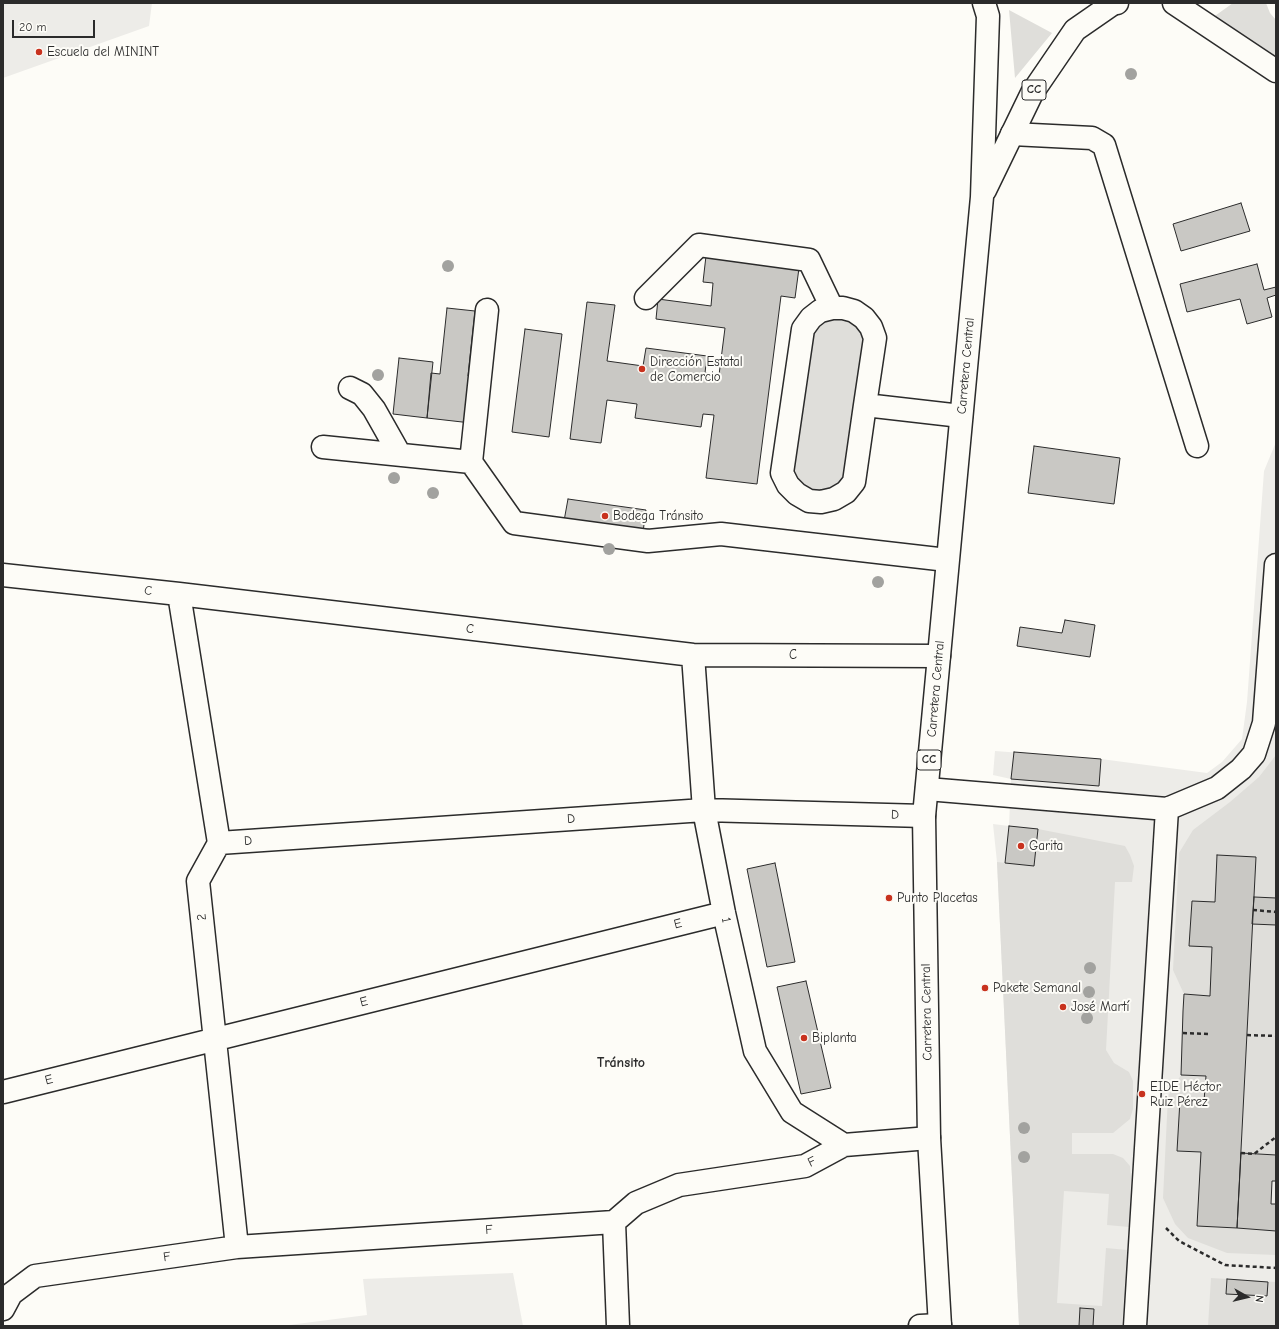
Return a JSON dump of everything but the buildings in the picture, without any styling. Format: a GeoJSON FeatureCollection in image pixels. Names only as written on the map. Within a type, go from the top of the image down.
{"type":"FeatureCollection","features":[{"type":"Feature","properties":{"kind":"main road","name":"Carretera Central"},"geometry":{"type":"LineString","coordinates":[[933,1326],[924,816],[982,197],[988,16],[984,3]]}},
{"type":"Feature","properties":{"kind":"main road","name":"Carretera Central"},"geometry":{"type":"LineString","coordinates":[[982,197],[1032,93],[1075,30],[1113,3]]}},
{"type":"Feature","properties":{"kind":"main road"},"geometry":{"type":"LineString","coordinates":[[1174,3],[1276,71]]}},
{"type":"Feature","properties":{"kind":"main road"},"geometry":{"type":"LineString","coordinates":[[1012,134],[1092,138],[1104,145],[1197,446]]}},
{"type":"Feature","properties":{"kind":"main road"},"geometry":{"type":"LineString","coordinates":[[646,298],[699,245],[809,260],[832,308]]}},
{"type":"Feature","properties":{"kind":"main road"},"geometry":{"type":"LineString","coordinates":[[832,308],[843,308],[854,311],[864,318],[871,327],[875,338],[865,405],[854,482],[846,492],[834,499],[821,502],[809,501],[797,494],[788,485],[782,473],[803,329],[811,318],[820,311],[832,308]]}},
{"type":"Feature","properties":{"kind":"main road"},"geometry":{"type":"LineString","coordinates":[[487,310],[471,462],[514,523],[648,541],[721,534],[947,560]]}},
{"type":"Feature","properties":{"kind":"main road"},"geometry":{"type":"LineString","coordinates":[[350,388],[362,394],[374,410],[400,455]]}},
{"type":"Feature","properties":{"kind":"main road"},"geometry":{"type":"LineString","coordinates":[[865,405],[961,416]]}},
{"type":"Feature","properties":{"kind":"main road"},"geometry":{"type":"LineString","coordinates":[[324,447],[471,462]]}},
{"type":"Feature","properties":{"kind":"main road"},"geometry":{"type":"LineString","coordinates":[[926,789],[1167,809],[1217,788],[1241,769],[1254,754],[1264,723],[1276,565]]}},
{"type":"Feature","properties":{"kind":"main road","name":"C"},"geometry":{"type":"LineString","coordinates":[[3,575],[179,594],[693,655],[939,656]]}},
{"type":"Feature","properties":{"kind":"main road"},"geometry":{"type":"LineString","coordinates":[[179,594],[218,843]]}},
{"type":"Feature","properties":{"kind":"main road","name":"1"},"geometry":{"type":"LineString","coordinates":[[693,655],[704,810],[724,913],[755,1051],[792,1112],[844,1145]]}},
{"type":"Feature","properties":{"kind":"main road"},"geometry":{"type":"LineString","coordinates":[[1135,1326],[1167,809]]}},
{"type":"Feature","properties":{"kind":"main road","name":"D"},"geometry":{"type":"LineString","coordinates":[[218,843],[704,810],[924,816]]}},
{"type":"Feature","properties":{"kind":"main road","name":"2"},"geometry":{"type":"LineString","coordinates":[[218,843],[198,881],[237,1247]]}},
{"type":"Feature","properties":{"kind":"main road","name":"E"},"geometry":{"type":"LineString","coordinates":[[3,1092],[724,913]]}},
{"type":"Feature","properties":{"kind":"main road","name":"F"},"geometry":{"type":"LineString","coordinates":[[3,1309],[11,1294],[35,1276],[237,1247],[614,1222],[636,1203],[680,1184],[805,1166],[844,1145],[929,1138]]}},
{"type":"Feature","properties":{"kind":"main road"},"geometry":{"type":"LineString","coordinates":[[614,1222],[618,1326]]}},
{"type":"Feature","properties":{"kind":"path"},"geometry":{"type":"LineString","coordinates":[[1253,910],[1276,912]]}},
{"type":"Feature","properties":{"kind":"path"},"geometry":{"type":"LineString","coordinates":[[1183,1033],[1208,1034]]}},
{"type":"Feature","properties":{"kind":"path"},"geometry":{"type":"LineString","coordinates":[[1247,1035],[1276,1036]]}},
{"type":"Feature","properties":{"kind":"path"},"geometry":{"type":"LineString","coordinates":[[1241,1153],[1254,1154],[1276,1137]]}},
{"type":"Feature","properties":{"kind":"path"},"geometry":{"type":"LineString","coordinates":[[1142,1203],[1179,1241],[1225,1265],[1276,1268]]}},
{"type":"Feature","properties":{"kind":"shaded area","name":"Escuela del MININT"},"geometry":{"type":"Polygon","coordinates":[[[3,3],[152,3],[149,26],[3,78],[3,3]]]}},
{"type":"Feature","properties":{"kind":"shaded area"},"geometry":{"type":"Polygon","coordinates":[[[1233,3],[1266,3],[1270,13],[1276,20],[1276,58],[1212,18],[1233,3]]]}},
{"type":"Feature","properties":{"kind":"shaded area"},"geometry":{"type":"Polygon","coordinates":[[[1009,10],[1052,33],[1015,78],[1009,10]]]}},
{"type":"Feature","properties":{"kind":"shaded area"},"geometry":{"type":"Polygon","coordinates":[[[841,318],[851,321],[859,327],[865,336],[849,472],[837,488],[820,493],[803,487],[792,473],[809,338],[821,322],[841,318]]]}},
{"type":"Feature","properties":{"kind":"shaded area","name":"EIDE Héctor Ruiz Pérez"},"geometry":{"type":"Polygon","coordinates":[[[1276,442],[1276,1326],[1019,1326],[997,862],[993,824],[1009,826],[1011,779],[993,775],[995,751],[1101,759],[1207,773],[1222,762],[1242,739],[1247,702],[1264,471],[1276,442]]]}},
{"type":"Feature","properties":{"kind":"shaded area"},"geometry":{"type":"Polygon","coordinates":[[[1276,755],[1276,898],[1254,897],[1256,857],[1217,855],[1215,902],[1192,901],[1189,946],[1212,947],[1210,996],[1184,994],[1173,970],[1179,853],[1193,830],[1230,802],[1259,777],[1276,755]]]}},
{"type":"Feature","properties":{"kind":"shaded area"},"geometry":{"type":"Polygon","coordinates":[[[1038,829],[1125,846],[1134,866],[1132,882],[1115,882],[1106,1050],[1114,1063],[1129,1072],[1133,1081],[1133,1109],[1130,1119],[1113,1133],[1072,1133],[1072,1154],[1113,1154],[1123,1158],[1130,1166],[1129,1227],[1107,1225],[1109,1194],[1064,1191],[1057,1303],[1102,1306],[1106,1248],[1127,1250],[1122,1326],[1019,1326],[997,862],[1034,866],[1038,829]]]}},
{"type":"Feature","properties":{"kind":"shaded area"},"geometry":{"type":"Polygon","coordinates":[[[1252,924],[1276,925],[1276,1155],[1241,1153],[1252,924]]]}},
{"type":"Feature","properties":{"kind":"shaded area"},"geometry":{"type":"Polygon","coordinates":[[[1181,1075],[1206,1076],[1204,1101],[1177,1151],[1201,1152],[1197,1226],[1276,1231],[1276,1255],[1227,1253],[1188,1238],[1175,1224],[1163,1198],[1168,1096],[1181,1075]]]}},
{"type":"Feature","properties":{"kind":"shaded area"},"geometry":{"type":"Polygon","coordinates":[[[513,1273],[523,1326],[281,1326],[367,1315],[363,1279],[513,1273]]]}},
{"type":"Feature","properties":{"kind":"shaded area"},"geometry":{"type":"Polygon","coordinates":[[[1211,1278],[1276,1282],[1276,1326],[1208,1326],[1211,1278]]]}},
{"type":"Feature","properties":{"kind":"place","name":"Escuela del MININT"},"geometry":{"type":"Point","coordinates":[39,52]}},
{"type":"Feature","properties":{"kind":"place","name":"Dirección Estatal de Comercio"},"geometry":{"type":"Point","coordinates":[642,369]}},
{"type":"Feature","properties":{"kind":"place","name":"Bodega Tránsito"},"geometry":{"type":"Point","coordinates":[605,516]}},
{"type":"Feature","properties":{"kind":"place","name":"Garita"},"geometry":{"type":"Point","coordinates":[1021,846]}},
{"type":"Feature","properties":{"kind":"place","name":"Punto Placetas"},"geometry":{"type":"Point","coordinates":[889,898]}},
{"type":"Feature","properties":{"kind":"place","name":"Pakete Semanal"},"geometry":{"type":"Point","coordinates":[985,988]}},
{"type":"Feature","properties":{"kind":"place","name":"José Martí"},"geometry":{"type":"Point","coordinates":[1063,1007]}},
{"type":"Feature","properties":{"kind":"place","name":"Biplanta"},"geometry":{"type":"Point","coordinates":[804,1038]}},
{"type":"Feature","properties":{"kind":"place","name":"EIDE Héctor Ruiz Pérez"},"geometry":{"type":"Point","coordinates":[1142,1094]}},
{"type":"Feature","properties":{"kind":"district","name":"Tránsito"},"geometry":{"type":"Point","coordinates":[621,1063]}}]}
